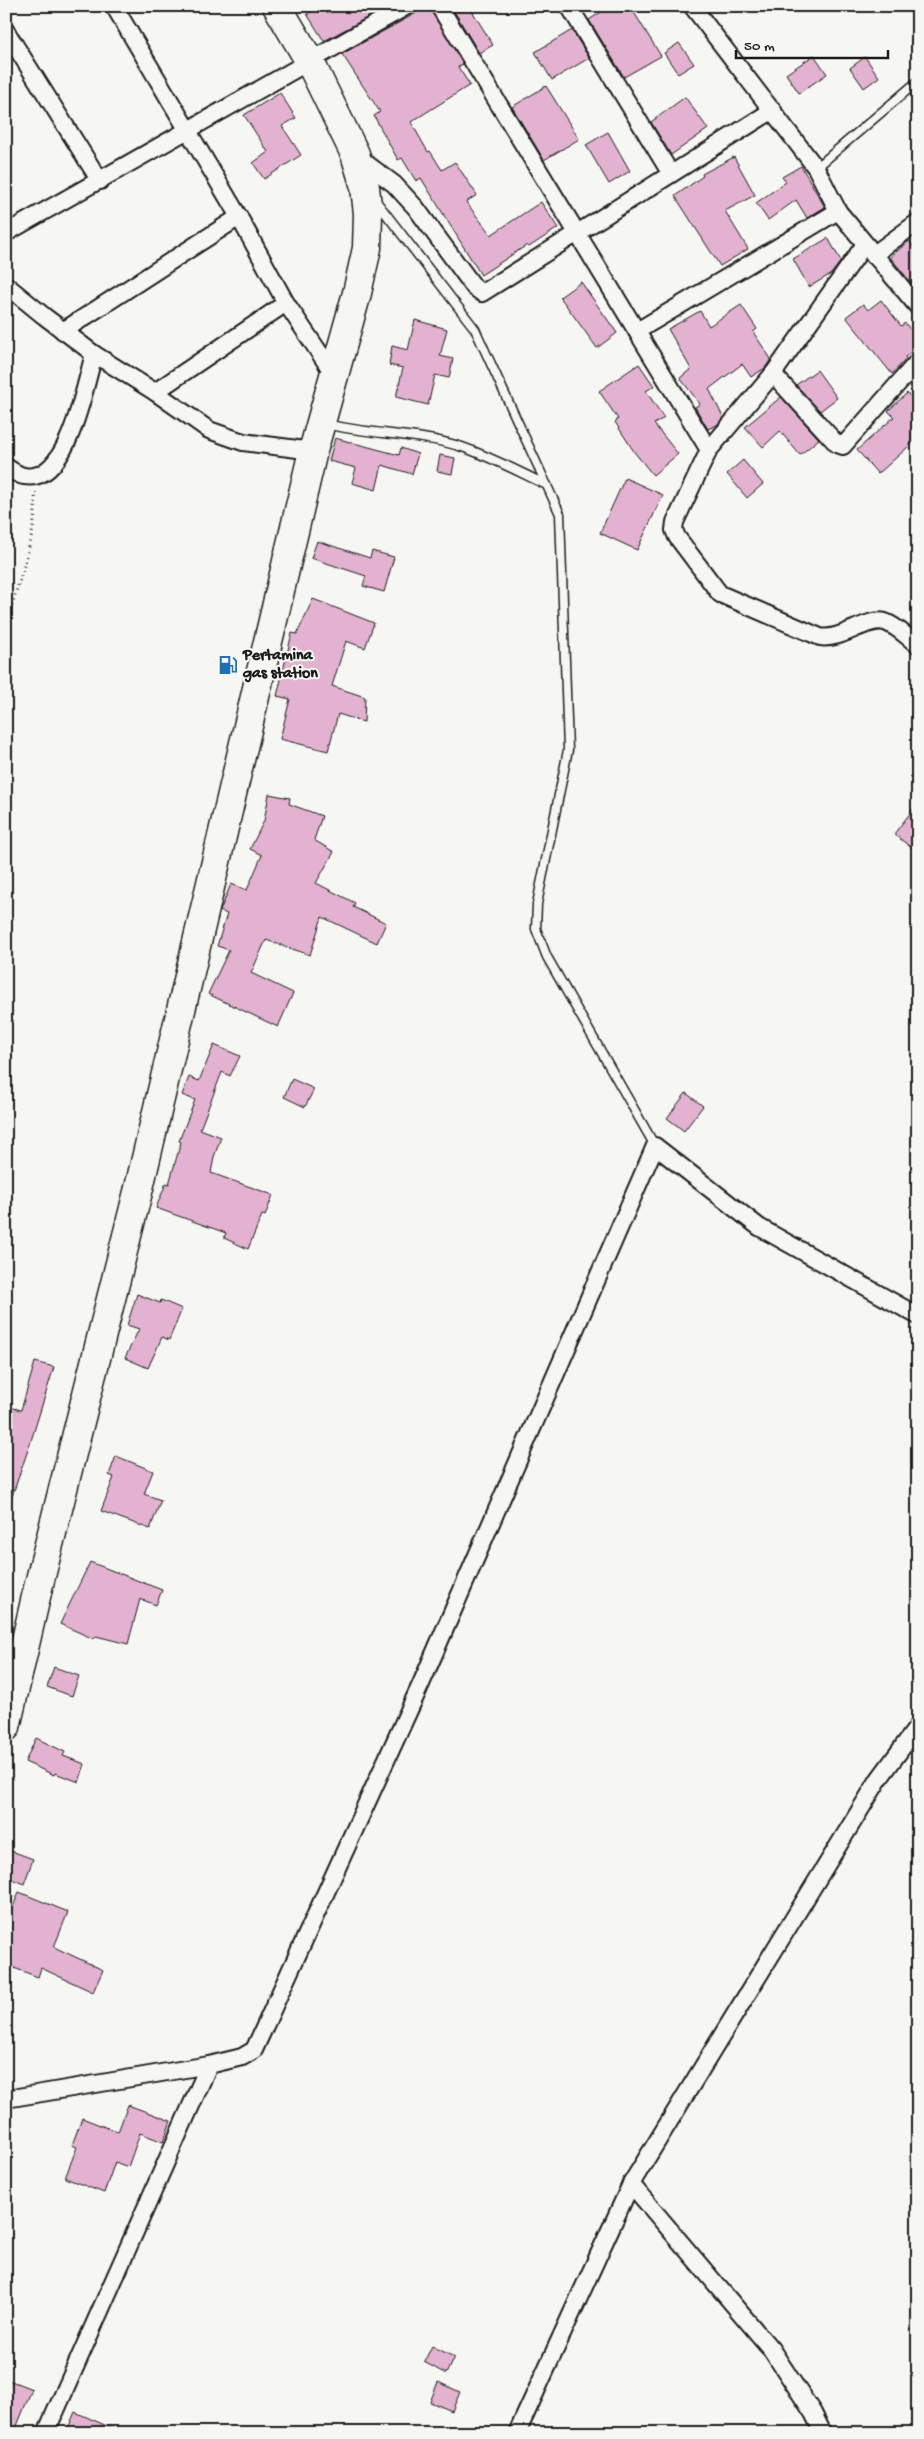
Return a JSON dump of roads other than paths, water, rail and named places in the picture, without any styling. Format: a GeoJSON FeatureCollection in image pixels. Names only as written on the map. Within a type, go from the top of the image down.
{"type":"FeatureCollection","features":[{"type":"Feature","properties":{"kind":"highway"},"geometry":{"type":"LineString","coordinates":[[6,1727],[38,1588],[141,1179],[313,451],[335,376],[367,248],[368,214],[365,187],[355,154],[309,60],[277,6]]}},
{"type":"Feature","properties":{"kind":"street"},"geometry":{"type":"LineString","coordinates":[[114,6],[239,217],[286,303],[335,376]]}},
{"type":"Feature","properties":{"kind":"street"},"geometry":{"type":"LineString","coordinates":[[8,228],[100,181],[309,60],[407,6]]}},
{"type":"Feature","properties":{"kind":"street"},"geometry":{"type":"LineString","coordinates":[[439,6],[709,450]]}},
{"type":"Feature","properties":{"kind":"street"},"geometry":{"type":"LineString","coordinates":[[569,6],[671,174]]}},
{"type":"Feature","properties":{"kind":"street"},"geometry":{"type":"LineString","coordinates":[[692,6],[816,168],[838,211],[918,307]]}},
{"type":"Feature","properties":{"kind":"street"},"geometry":{"type":"LineString","coordinates":[[6,31],[100,181]]}},
{"type":"Feature","properties":{"kind":"street"},"geometry":{"type":"LineString","coordinates":[[355,154],[394,184],[416,208],[474,286],[482,292],[773,110]]}},
{"type":"Feature","properties":{"kind":"street"},"geometry":{"type":"LineString","coordinates":[[638,331],[838,211]]}},
{"type":"Feature","properties":{"kind":"street"},"geometry":{"type":"LineString","coordinates":[[63,331],[239,217]]}},
{"type":"Feature","properties":{"kind":"street"},"geometry":{"type":"LineString","coordinates":[[918,222],[869,250],[772,374],[709,450],[679,512],[674,530],[720,594],[820,637],[834,636],[881,621],[891,624],[918,645]]}},
{"type":"Feature","properties":{"kind":"street"},"geometry":{"type":"LineString","coordinates":[[6,285],[94,354],[155,392],[209,430],[243,442],[313,451]]}},
{"type":"Feature","properties":{"kind":"street"},"geometry":{"type":"LineString","coordinates":[[155,392],[286,303]]}},
{"type":"Feature","properties":{"kind":"street"},"geometry":{"type":"LineString","coordinates":[[6,467],[25,476],[43,473],[50,469],[64,452],[94,354]]}},
{"type":"Feature","properties":{"kind":"street"},"geometry":{"type":"LineString","coordinates":[[772,374],[837,444],[843,446],[848,443],[918,360]]}},
{"type":"Feature","properties":{"kind":"street"},"geometry":{"type":"LineString","coordinates":[[6,2099],[210,2065],[248,2054],[258,2043],[421,1684],[654,1146],[759,1227],[918,1316]]}},
{"type":"Feature","properties":{"kind":"street"},"geometry":{"type":"LineString","coordinates":[[517,2433],[631,2184],[880,1779],[918,1726]]}},
{"type":"Feature","properties":{"kind":"street"},"geometry":{"type":"LineString","coordinates":[[46,2433],[210,2065]]}},
{"type":"Feature","properties":{"kind":"street"},"geometry":{"type":"LineString","coordinates":[[631,2184],[771,2349],[813,2413],[823,2433]]}},
{"type":"Feature","properties":{"kind":"lane"},"geometry":{"type":"LineString","coordinates":[[816,168],[918,81]]}},
{"type":"Feature","properties":{"kind":"lane"},"geometry":{"type":"LineString","coordinates":[[365,187],[475,329],[560,514],[562,527],[568,750],[536,904],[536,929],[547,957],[654,1146]]}},
{"type":"Feature","properties":{"kind":"lane"},"geometry":{"type":"LineString","coordinates":[[322,423],[354,431],[398,435],[462,447],[547,485]]}},
{"type":"Feature","properties":{"kind":"place","name":"Pertamina gas station"},"geometry":{"type":"Point","coordinates":[228,665]}}]}
